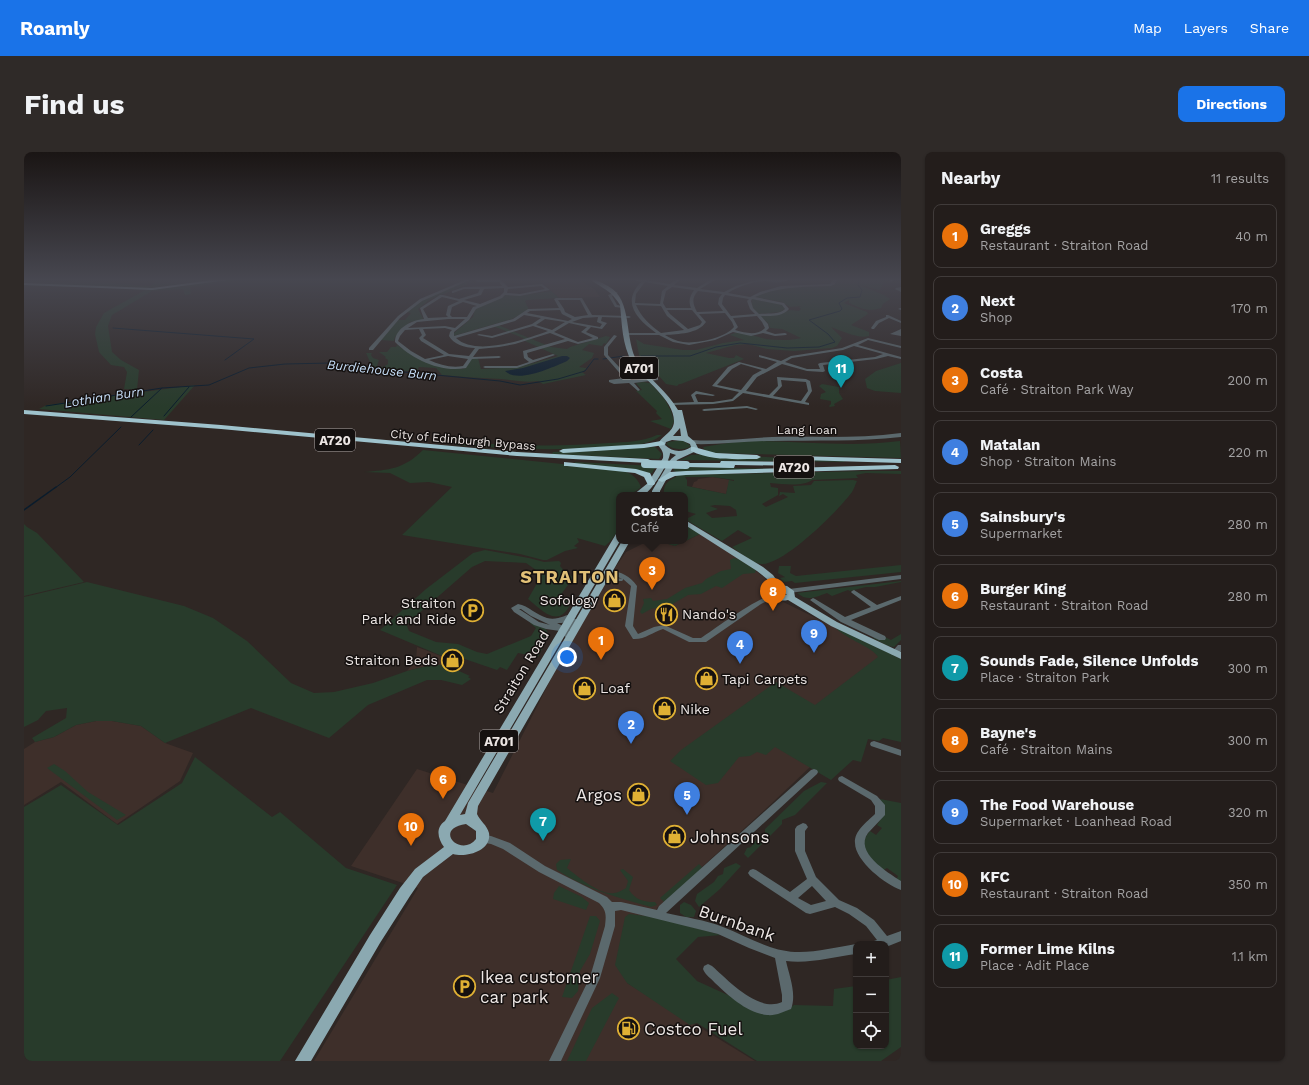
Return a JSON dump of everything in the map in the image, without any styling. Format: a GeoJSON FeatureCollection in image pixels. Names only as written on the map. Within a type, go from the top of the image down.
{"type":"FeatureCollection","features":[{"type":"Feature","properties":{"kind":"highway","name":"City of Edinburgh Bypass"},"geometry":{"type":"LineString","coordinates":[[24,413],[220,427],[545,456],[647,463]]}},
{"type":"Feature","properties":{"kind":"highway","name":"City of Edinburgh Bypass"},"geometry":{"type":"LineString","coordinates":[[24,413],[549,459],[687,464],[900,465]]}},
{"type":"Feature","properties":{"kind":"highway"},"geometry":{"type":"LineString","coordinates":[[418,445],[555,452],[664,444]]}},
{"type":"Feature","properties":{"kind":"highway"},"geometry":{"type":"LineString","coordinates":[[692,444],[703,453],[712,455],[900,465]]}},
{"type":"Feature","properties":{"kind":"highway"},"geometry":{"type":"LineString","coordinates":[[395,446],[633,470],[647,476],[651,483]]}},
{"type":"Feature","properties":{"kind":"highway"},"geometry":{"type":"LineString","coordinates":[[662,480],[673,474],[686,473],[900,465]]}},
{"type":"Feature","properties":{"kind":"main road","name":"A701"},"geometry":{"type":"LineString","coordinates":[[627,322],[629,335],[636,356],[654,380],[670,394],[677,418],[677,428],[664,444],[667,454],[666,458],[644,492]]}},
{"type":"Feature","properties":{"kind":"main road","name":"A701"},"geometry":{"type":"LineString","coordinates":[[674,404],[682,416],[683,436],[692,444]]}},
{"type":"Feature","properties":{"kind":"main road"},"geometry":{"type":"LineString","coordinates":[[656,492],[674,459],[685,453],[692,444],[674,438],[664,444],[674,452],[685,453]]}},
{"type":"Feature","properties":{"kind":"main road"},"geometry":{"type":"LineString","coordinates":[[688,524],[760,569],[770,577],[776,592],[782,598],[789,594],[834,624],[899,652]]}},
{"type":"Feature","properties":{"kind":"main road","name":"Straiton Road"},"geometry":{"type":"LineString","coordinates":[[449,824],[548,657],[567,633],[572,616],[585,604],[607,572],[616,544]]}},
{"type":"Feature","properties":{"kind":"main road","name":"Straiton Road"},"geometry":{"type":"LineString","coordinates":[[475,822],[471,814],[472,806],[567,633],[624,544]]}},
{"type":"Feature","properties":{"kind":"main road"},"geometry":{"type":"LineString","coordinates":[[449,824],[461,819],[475,822]]}},
{"type":"Feature","properties":{"kind":"main road","name":"A701"},"geometry":{"type":"LineString","coordinates":[[475,822],[482,830],[482,839]]}},
{"type":"Feature","properties":{"kind":"main road","name":"A701"},"geometry":{"type":"LineString","coordinates":[[449,824],[443,834],[446,842],[452,848]]}},
{"type":"Feature","properties":{"kind":"main road"},"geometry":{"type":"LineString","coordinates":[[303,1061],[375,939],[419,873],[452,848],[466,851],[478,846],[482,839]]}},
{"type":"Feature","properties":{"kind":"street"},"geometry":{"type":"LineString","coordinates":[[371,349],[394,322]]}},
{"type":"Feature","properties":{"kind":"street"},"geometry":{"type":"LineString","coordinates":[[413,322],[397,337],[396,341],[425,360],[446,367],[462,368],[477,348]]}},
{"type":"Feature","properties":{"kind":"street"},"geometry":{"type":"LineString","coordinates":[[434,322],[437,328]]}},
{"type":"Feature","properties":{"kind":"street"},"geometry":{"type":"LineString","coordinates":[[452,338],[452,332],[463,322]]}},
{"type":"Feature","properties":{"kind":"street"},"geometry":{"type":"LineString","coordinates":[[452,338],[506,322]]}},
{"type":"Feature","properties":{"kind":"street"},"geometry":{"type":"LineString","coordinates":[[479,335],[492,337],[533,325],[537,322]]}},
{"type":"Feature","properties":{"kind":"street"},"geometry":{"type":"LineString","coordinates":[[452,338],[462,344],[477,348],[495,347],[552,332],[568,322]]}},
{"type":"Feature","properties":{"kind":"street"},"geometry":{"type":"LineString","coordinates":[[571,322],[601,328],[606,322]]}},
{"type":"Feature","properties":{"kind":"street"},"geometry":{"type":"LineString","coordinates":[[646,322],[660,334],[676,342],[690,344],[719,337],[733,331],[749,334],[763,332],[775,335],[785,334]]}},
{"type":"Feature","properties":{"kind":"street"},"geometry":{"type":"LineString","coordinates":[[676,322],[686,330]]}},
{"type":"Feature","properties":{"kind":"street"},"geometry":{"type":"LineString","coordinates":[[629,335],[660,334],[698,328],[703,322]]}},
{"type":"Feature","properties":{"kind":"street"},"geometry":{"type":"LineString","coordinates":[[733,331],[736,326],[734,322]]}},
{"type":"Feature","properties":{"kind":"street"},"geometry":{"type":"LineString","coordinates":[[763,332],[767,328],[764,322]]}},
{"type":"Feature","properties":{"kind":"street"},"geometry":{"type":"LineString","coordinates":[[867,324],[873,326],[878,322]]}},
{"type":"Feature","properties":{"kind":"street"},"geometry":{"type":"LineString","coordinates":[[533,325],[580,343],[597,338],[583,332],[590,326]]}},
{"type":"Feature","properties":{"kind":"street"},"geometry":{"type":"LineString","coordinates":[[404,330],[437,328],[456,329]]}},
{"type":"Feature","properties":{"kind":"street"},"geometry":{"type":"LineString","coordinates":[[421,329],[424,335],[421,338],[422,340],[448,355]]}},
{"type":"Feature","properties":{"kind":"street"},"geometry":{"type":"LineString","coordinates":[[892,334],[900,335],[900,330]]}},
{"type":"Feature","properties":{"kind":"street"},"geometry":{"type":"LineString","coordinates":[[615,336],[606,347],[606,352],[609,358],[638,390]]}},
{"type":"Feature","properties":{"kind":"street"},"geometry":{"type":"LineString","coordinates":[[531,361],[526,358],[524,352],[569,339]]}},
{"type":"Feature","properties":{"kind":"street"},"geometry":{"type":"LineString","coordinates":[[674,404],[712,403],[733,400],[743,391],[755,376],[791,357],[838,350],[868,339],[901,347]]}},
{"type":"Feature","properties":{"kind":"street"},"geometry":{"type":"LineString","coordinates":[[855,345],[901,358]]}},
{"type":"Feature","properties":{"kind":"street"},"geometry":{"type":"LineString","coordinates":[[495,347],[504,367]]}},
{"type":"Feature","properties":{"kind":"street"},"geometry":{"type":"LineString","coordinates":[[761,356],[807,370],[822,371],[820,364],[882,357],[888,354]]}},
{"type":"Feature","properties":{"kind":"street"},"geometry":{"type":"LineString","coordinates":[[425,360],[448,355],[499,357]]}},
{"type":"Feature","properties":{"kind":"street"},"geometry":{"type":"LineString","coordinates":[[485,367],[519,366],[553,355]]}},
{"type":"Feature","properties":{"kind":"street"},"geometry":{"type":"LineString","coordinates":[[766,370],[741,363],[730,368],[714,385],[770,397],[805,403],[810,391],[808,380],[779,378],[780,386],[770,397]]}},
{"type":"Feature","properties":{"kind":"street"},"geometry":{"type":"LineString","coordinates":[[629,380],[654,380]]}},
{"type":"Feature","properties":{"kind":"street"},"geometry":{"type":"LineString","coordinates":[[697,404],[693,395],[696,392],[713,395]]}},
{"type":"Feature","properties":{"kind":"street"},"geometry":{"type":"LineString","coordinates":[[712,403],[717,410]]}},
{"type":"Feature","properties":{"kind":"street"},"geometry":{"type":"LineString","coordinates":[[704,410],[747,407],[756,408]]}},
{"type":"Feature","properties":{"kind":"street","name":"Lang Loan"},"geometry":{"type":"LineString","coordinates":[[692,444],[770,439],[854,440],[901,435]]}},
{"type":"Feature","properties":{"kind":"street"},"geometry":{"type":"LineString","coordinates":[[607,572],[612,579],[620,580],[634,586]]}},
{"type":"Feature","properties":{"kind":"street"},"geometry":{"type":"LineString","coordinates":[[607,572],[632,582],[634,586],[629,626],[636,637],[642,637],[664,627],[692,640],[703,640],[776,592]]}},
{"type":"Feature","properties":{"kind":"street"},"geometry":{"type":"LineString","coordinates":[[789,594],[901,577]]}},
{"type":"Feature","properties":{"kind":"street"},"geometry":{"type":"LineString","coordinates":[[854,592],[876,606]]}},
{"type":"Feature","properties":{"kind":"street"},"geometry":{"type":"LineString","coordinates":[[844,620],[876,606],[901,598]]}},
{"type":"Feature","properties":{"kind":"street"},"geometry":{"type":"LineString","coordinates":[[813,600],[844,620],[882,638]]}},
{"type":"Feature","properties":{"kind":"street"},"geometry":{"type":"LineString","coordinates":[[523,610],[535,622],[555,626],[567,633]]}},
{"type":"Feature","properties":{"kind":"street"},"geometry":{"type":"LineString","coordinates":[[546,623],[559,621],[572,616]]}},
{"type":"Feature","properties":{"kind":"street"},"geometry":{"type":"LineString","coordinates":[[546,623],[554,636],[548,649],[548,657]]}},
{"type":"Feature","properties":{"kind":"street"},"geometry":{"type":"LineString","coordinates":[[874,744],[886,746],[901,753]]}},
{"type":"Feature","properties":{"kind":"street"},"geometry":{"type":"LineString","coordinates":[[660,914],[814,772]]}},
{"type":"Feature","properties":{"kind":"street"},"geometry":{"type":"LineString","coordinates":[[842,779],[852,788],[874,798],[880,805],[880,815],[861,836],[860,846],[863,855],[887,877],[901,886]]}},
{"type":"Feature","properties":{"kind":"street"},"geometry":{"type":"LineString","coordinates":[[800,827],[800,851],[812,880],[835,903],[853,911],[870,923],[881,941]]}},
{"type":"Feature","properties":{"kind":"street"},"geometry":{"type":"LineString","coordinates":[[482,839],[494,839],[507,845],[541,868],[603,900],[610,907],[612,918],[595,978],[555,1061]]}},
{"type":"Feature","properties":{"kind":"street"},"geometry":{"type":"LineString","coordinates":[[753,873],[810,910],[835,903]]}},
{"type":"Feature","properties":{"kind":"street"},"geometry":{"type":"LineString","coordinates":[[790,898],[812,880]]}},
{"type":"Feature","properties":{"kind":"street","name":"Burnbank"},"geometry":{"type":"LineString","coordinates":[[610,907],[621,906],[660,914],[691,924],[720,930],[753,945],[780,954],[796,957],[853,949]]}},
{"type":"Feature","properties":{"kind":"street"},"geometry":{"type":"LineString","coordinates":[[887,941],[901,936]]}},
{"type":"Feature","properties":{"kind":"street"},"geometry":{"type":"LineString","coordinates":[[708,969],[742,999],[768,1010],[780,1009],[787,1005],[788,995],[780,954]]}},
{"type":"Feature","properties":{"kind":"shaded area"},"geometry":{"type":"Polygon","coordinates":[[[713,477],[730,480],[726,494],[692,487],[694,482],[698,479],[713,477]]]}},
{"type":"Feature","properties":{"kind":"shaded area"},"geometry":{"type":"Polygon","coordinates":[[[700,534],[746,563],[766,579],[763,592],[887,653],[810,767],[657,908],[646,949],[627,983],[755,1061],[314,1061],[418,888],[351,866],[417,769],[493,793],[553,675],[607,580],[626,552],[642,544],[668,544],[675,546],[679,544],[688,544],[688,540],[700,534]]]}},
{"type":"Feature","properties":{"kind":"shaded area"},"geometry":{"type":"Polygon","coordinates":[[[417,647],[449,659],[447,661],[455,664],[452,667],[446,665],[431,665],[407,671],[416,660],[417,647]]]}},
{"type":"Feature","properties":{"kind":"shaded area"},"geometry":{"type":"Polygon","coordinates":[[[96,721],[112,721],[141,726],[165,743],[193,753],[180,781],[117,824],[61,782],[24,805],[24,749],[35,742],[54,737],[76,725],[96,721]]]}},
{"type":"Feature","properties":{"kind":"green space"},"geometry":{"type":"Polygon","coordinates":[[[99,322],[109,322],[108,326],[112,352],[121,360],[139,370],[137,390],[124,389],[127,372],[124,367],[111,365],[99,352],[95,334],[99,322]]]}},
{"type":"Feature","properties":{"kind":"green space"},"geometry":{"type":"Polygon","coordinates":[[[396,322],[410,322],[395,337],[394,341],[381,340],[396,322]]]}},
{"type":"Feature","properties":{"kind":"green space"},"geometry":{"type":"Polygon","coordinates":[[[467,322],[500,322],[453,336],[454,333],[467,322]]]}},
{"type":"Feature","properties":{"kind":"green space"},"geometry":{"type":"Polygon","coordinates":[[[855,322],[851,325],[869,332],[869,336],[855,336],[831,327],[842,338],[837,346],[832,348],[794,351],[767,349],[748,344],[735,345],[706,353],[729,358],[734,358],[736,355],[744,359],[677,386],[666,384],[652,368],[642,360],[639,355],[636,339],[644,344],[683,350],[696,350],[723,343],[744,340],[730,335],[734,333],[779,340],[801,338],[782,329],[770,328],[768,323],[855,322]]]}},
{"type":"Feature","properties":{"kind":"green space"},"geometry":{"type":"Polygon","coordinates":[[[498,325],[551,347],[567,349],[606,336],[610,337],[606,344],[604,343],[602,346],[589,344],[582,350],[594,353],[592,358],[579,367],[586,368],[582,372],[586,375],[543,384],[538,381],[524,382],[442,375],[436,368],[419,367],[417,371],[359,370],[365,367],[372,367],[366,353],[372,353],[371,355],[373,358],[379,360],[377,366],[383,367],[388,364],[388,360],[385,358],[386,357],[379,352],[387,352],[391,347],[396,347],[397,345],[423,361],[463,369],[472,358],[478,358],[481,369],[519,367],[558,356],[525,341],[523,338],[493,326],[498,325]]]}},
{"type":"Feature","properties":{"kind":"green space"},"geometry":{"type":"Polygon","coordinates":[[[901,363],[901,393],[875,391],[867,388],[865,379],[876,371],[901,363]]]}},
{"type":"Feature","properties":{"kind":"green space"},"geometry":{"type":"Polygon","coordinates":[[[636,383],[650,383],[664,398],[671,411],[674,421],[671,429],[650,421],[662,419],[656,413],[657,411],[636,391],[642,390],[636,383]]]}},
{"type":"Feature","properties":{"kind":"green space"},"geometry":{"type":"Polygon","coordinates":[[[822,384],[839,387],[839,393],[843,399],[834,404],[835,406],[830,407],[831,401],[820,399],[821,394],[826,392],[819,386],[822,384]]]}},
{"type":"Feature","properties":{"kind":"green space"},"geometry":{"type":"Polygon","coordinates":[[[195,385],[164,420],[39,409],[47,405],[195,385]]]}},
{"type":"Feature","properties":{"kind":"green space"},"geometry":{"type":"Polygon","coordinates":[[[662,435],[643,444],[568,449],[493,448],[455,445],[457,443],[473,440],[482,440],[492,444],[508,445],[594,444],[634,441],[662,435]]]}},
{"type":"Feature","properties":{"kind":"green space"},"geometry":{"type":"Polygon","coordinates":[[[682,440],[691,446],[685,449],[678,449],[672,448],[666,444],[668,442],[682,440]]]}},
{"type":"Feature","properties":{"kind":"green space"},"geometry":{"type":"Polygon","coordinates":[[[740,441],[860,444],[900,441],[901,458],[713,453],[705,451],[703,447],[740,441]]]}},
{"type":"Feature","properties":{"kind":"green space"},"geometry":{"type":"Polygon","coordinates":[[[655,447],[662,454],[659,459],[552,454],[553,452],[655,447]]]}},
{"type":"Feature","properties":{"kind":"green space"},"geometry":{"type":"Polygon","coordinates":[[[423,450],[621,470],[633,476],[641,487],[634,492],[616,492],[616,533],[605,546],[577,538],[579,542],[574,546],[578,548],[565,551],[547,560],[543,560],[520,554],[402,535],[452,487],[429,482],[410,483],[390,473],[364,472],[389,469],[403,465],[423,450]]]}},
{"type":"Feature","properties":{"kind":"green space"},"geometry":{"type":"Polygon","coordinates":[[[705,454],[845,462],[680,460],[691,455],[705,454]]]}},
{"type":"Feature","properties":{"kind":"green space"},"geometry":{"type":"Polygon","coordinates":[[[575,462],[656,466],[652,473],[649,473],[633,469],[574,464],[575,462]]]}},
{"type":"Feature","properties":{"kind":"green space"},"geometry":{"type":"Polygon","coordinates":[[[676,467],[785,469],[676,472],[673,470],[676,467]]]}},
{"type":"Feature","properties":{"kind":"green space"},"geometry":{"type":"Polygon","coordinates":[[[901,471],[901,474],[866,473],[856,475],[858,478],[812,480],[803,484],[770,483],[771,487],[778,488],[778,495],[762,504],[766,507],[788,497],[783,494],[779,496],[780,492],[795,493],[793,486],[811,485],[814,481],[857,481],[852,492],[810,536],[783,556],[771,562],[761,564],[750,560],[732,547],[752,538],[738,530],[722,541],[688,521],[688,518],[696,514],[688,512],[688,492],[664,492],[665,486],[668,482],[676,477],[675,475],[901,471]],[[685,477],[687,480],[687,486],[726,494],[729,480],[734,480],[713,477],[685,477]],[[710,506],[718,509],[706,513],[712,518],[737,516],[736,510],[730,506],[710,506]]]}},
{"type":"Feature","properties":{"kind":"green space"},"geometry":{"type":"Polygon","coordinates":[[[24,524],[37,533],[84,582],[24,596],[24,524]]]}},
{"type":"Feature","properties":{"kind":"green space"},"geometry":{"type":"Polygon","coordinates":[[[688,527],[700,534],[688,540],[688,527]]]}},
{"type":"Feature","properties":{"kind":"green space"},"geometry":{"type":"Polygon","coordinates":[[[668,544],[679,544],[675,546],[668,544]]]}},
{"type":"Feature","properties":{"kind":"green space"},"geometry":{"type":"Polygon","coordinates":[[[485,550],[544,562],[559,561],[561,563],[560,566],[567,574],[574,577],[562,593],[563,598],[571,603],[566,611],[559,616],[549,615],[528,599],[536,585],[536,570],[526,563],[485,561],[472,567],[409,622],[407,626],[409,631],[436,642],[458,644],[477,652],[487,654],[531,636],[536,628],[530,623],[531,622],[546,629],[549,635],[538,657],[518,653],[507,670],[500,667],[497,670],[453,655],[449,659],[380,630],[426,589],[473,553],[485,550]]]}},
{"type":"Feature","properties":{"kind":"green space"},"geometry":{"type":"Polygon","coordinates":[[[734,558],[756,570],[755,573],[743,574],[722,588],[716,586],[701,594],[688,595],[671,605],[651,609],[642,614],[640,612],[644,603],[643,599],[651,598],[653,601],[667,599],[685,588],[702,583],[706,579],[721,571],[731,569],[730,560],[734,558]]]}},
{"type":"Feature","properties":{"kind":"green space"},"geometry":{"type":"Polygon","coordinates":[[[901,565],[901,572],[795,583],[792,581],[784,582],[780,578],[785,577],[778,573],[779,566],[791,566],[790,573],[796,576],[901,565]]]}},
{"type":"Feature","properties":{"kind":"green space"},"geometry":{"type":"Polygon","coordinates":[[[901,581],[875,587],[866,587],[850,591],[848,590],[832,596],[827,593],[808,598],[797,593],[901,581]]]}},
{"type":"Feature","properties":{"kind":"green space"},"geometry":{"type":"Polygon","coordinates":[[[87,582],[184,606],[213,618],[247,641],[291,683],[314,693],[334,692],[373,683],[407,671],[431,665],[446,665],[470,676],[468,677],[471,679],[462,685],[441,680],[427,680],[368,705],[329,738],[251,708],[165,743],[141,726],[112,721],[96,721],[76,725],[54,737],[35,742],[32,738],[66,718],[67,708],[46,711],[38,720],[24,727],[24,597],[87,582]]]}},
{"type":"Feature","properties":{"kind":"green space"},"geometry":{"type":"Polygon","coordinates":[[[834,626],[901,659],[901,742],[883,738],[879,741],[868,739],[861,762],[853,760],[831,780],[775,747],[766,755],[757,752],[750,756],[739,757],[718,783],[706,785],[670,761],[681,750],[776,682],[815,705],[878,657],[870,649],[843,634],[834,626]]]}},
{"type":"Feature","properties":{"kind":"green space"},"geometry":{"type":"Polygon","coordinates":[[[901,634],[901,640],[894,647],[888,646],[873,638],[876,636],[885,637],[891,640],[901,634]]]}},
{"type":"Feature","properties":{"kind":"green space"},"geometry":{"type":"Polygon","coordinates":[[[195,757],[272,817],[280,812],[346,868],[397,885],[280,1061],[24,1061],[24,807],[61,785],[118,825],[182,783],[195,757]]]}},
{"type":"Feature","properties":{"kind":"green space"},"geometry":{"type":"Polygon","coordinates":[[[54,764],[65,771],[88,792],[126,815],[117,820],[47,768],[54,764]]]}},
{"type":"Feature","properties":{"kind":"green space"},"geometry":{"type":"Polygon","coordinates":[[[821,782],[827,783],[795,815],[782,820],[782,824],[748,858],[744,854],[747,848],[751,847],[759,836],[765,834],[765,829],[804,791],[821,782]]]}},
{"type":"Feature","properties":{"kind":"green space"},"geometry":{"type":"Polygon","coordinates":[[[880,799],[901,803],[901,882],[896,880],[898,876],[887,868],[882,871],[869,858],[864,848],[866,837],[870,831],[876,835],[882,828],[877,825],[884,814],[880,799]]]}},
{"type":"Feature","properties":{"kind":"green space"},"geometry":{"type":"Polygon","coordinates":[[[571,859],[567,868],[589,885],[609,893],[617,892],[626,888],[628,881],[620,870],[623,869],[633,877],[629,890],[634,896],[647,902],[655,902],[657,905],[651,907],[602,892],[579,883],[557,870],[556,864],[560,860],[571,859]]]}},
{"type":"Feature","properties":{"kind":"green space"},"geometry":{"type":"Polygon","coordinates":[[[736,863],[741,866],[720,889],[699,907],[695,901],[697,894],[714,882],[718,876],[723,874],[724,868],[736,863]]]}},
{"type":"Feature","properties":{"kind":"green space"},"geometry":{"type":"Polygon","coordinates":[[[699,864],[702,867],[696,876],[664,902],[660,898],[699,864]]]}},
{"type":"Feature","properties":{"kind":"green space"},"geometry":{"type":"Polygon","coordinates":[[[559,886],[582,897],[589,903],[586,910],[553,899],[554,893],[559,886]]]}},
{"type":"Feature","properties":{"kind":"green space"},"geometry":{"type":"Polygon","coordinates":[[[684,902],[691,905],[696,911],[694,917],[686,917],[680,913],[680,905],[684,902]]]}},
{"type":"Feature","properties":{"kind":"green space"},"geometry":{"type":"Polygon","coordinates":[[[629,914],[655,917],[721,935],[698,937],[676,959],[697,981],[743,1002],[785,1011],[794,1005],[833,1006],[834,989],[853,986],[853,1049],[889,1049],[889,979],[901,977],[901,1047],[881,1061],[757,1061],[697,1023],[690,1025],[627,983],[615,965],[625,917],[629,914]]]}},
{"type":"Feature","properties":{"kind":"green space"},"geometry":{"type":"Polygon","coordinates":[[[590,916],[596,916],[600,921],[590,954],[580,971],[578,991],[572,998],[562,997],[590,916]]]}},
{"type":"Feature","properties":{"kind":"green space"},"geometry":{"type":"Polygon","coordinates":[[[612,993],[619,998],[586,1061],[567,1061],[592,1008],[612,993]]]}},
{"type":"Feature","properties":{"kind":"water"},"geometry":{"type":"Polygon","coordinates":[[[562,356],[567,356],[570,358],[567,361],[536,373],[518,376],[511,375],[505,371],[523,368],[562,356]]]}},
{"type":"Feature","properties":{"kind":"waterway","name":"Burdiehouse Burn"},"geometry":{"type":"LineString","coordinates":[[641,356],[690,356],[716,347],[740,343],[787,348],[819,347],[835,342],[828,334],[812,322]]}},
{"type":"Feature","properties":{"kind":"waterway"},"geometry":{"type":"LineString","coordinates":[[113,328],[254,339],[225,360]]}},
{"type":"Feature","properties":{"kind":"waterway","name":"Burdiehouse Burn"},"geometry":{"type":"LineString","coordinates":[[603,359],[624,356]]}},
{"type":"Feature","properties":{"kind":"waterway","name":"Burdiehouse Burn"},"geometry":{"type":"LineString","coordinates":[[162,388],[209,385],[249,368],[285,364],[331,363],[361,368],[500,381],[520,385],[558,379],[585,371],[594,359],[598,359]]}},
{"type":"Feature","properties":{"kind":"waterway"},"geometry":{"type":"LineString","coordinates":[[164,416],[189,387]]}},
{"type":"Feature","properties":{"kind":"waterway","name":"Lothian Burn"},"geometry":{"type":"LineString","coordinates":[[46,406],[162,388]]}},
{"type":"Feature","properties":{"kind":"waterway"},"geometry":{"type":"LineString","coordinates":[[131,417],[162,388]]}},
{"type":"Feature","properties":{"kind":"waterway"},"geometry":{"type":"LineString","coordinates":[[55,488],[70,477],[121,427]]}},
{"type":"Feature","properties":{"kind":"waterway"},"geometry":{"type":"LineString","coordinates":[[139,445],[153,430]]}},
{"type":"Feature","properties":{"kind":"waterway"},"geometry":{"type":"LineString","coordinates":[[24,510],[56,487]]}},
{"type":"Feature","properties":{"kind":"place","name":"Former Lime Kilns"},"geometry":{"type":"Point","coordinates":[841,388]}},
{"type":"Feature","properties":{"kind":"place","name":"Costa"},"geometry":{"type":"Point","coordinates":[652,590]}},
{"type":"Feature","properties":{"kind":"place","name":"Sofology"},"geometry":{"type":"Point","coordinates":[614,600]}},
{"type":"Feature","properties":{"kind":"place","name":"Straiton Park and Ride"},"geometry":{"type":"Point","coordinates":[472,611]}},
{"type":"Feature","properties":{"kind":"place","name":"Bayne's"},"geometry":{"type":"Point","coordinates":[773,611]}},
{"type":"Feature","properties":{"kind":"place","name":"Nando's"},"geometry":{"type":"Point","coordinates":[666,614]}},
{"type":"Feature","properties":{"kind":"place","name":"The Food Warehouse"},"geometry":{"type":"Point","coordinates":[814,653]}},
{"type":"Feature","properties":{"kind":"place","name":"Straiton Beds"},"geometry":{"type":"Point","coordinates":[453,660]}},
{"type":"Feature","properties":{"kind":"place","name":"Greggs"},"geometry":{"type":"Point","coordinates":[601,660]}},
{"type":"Feature","properties":{"kind":"place","name":"Matalan"},"geometry":{"type":"Point","coordinates":[740,664]}},
{"type":"Feature","properties":{"kind":"place","name":"Tapi Carpets"},"geometry":{"type":"Point","coordinates":[706,679]}},
{"type":"Feature","properties":{"kind":"place","name":"Loaf"},"geometry":{"type":"Point","coordinates":[585,688]}},
{"type":"Feature","properties":{"kind":"place","name":"Nike"},"geometry":{"type":"Point","coordinates":[665,709]}},
{"type":"Feature","properties":{"kind":"place","name":"Next"},"geometry":{"type":"Point","coordinates":[631,744]}},
{"type":"Feature","properties":{"kind":"place","name":"Argos"},"geometry":{"type":"Point","coordinates":[638,795]}},
{"type":"Feature","properties":{"kind":"place","name":"Burger King"},"geometry":{"type":"Point","coordinates":[443,799]}},
{"type":"Feature","properties":{"kind":"place","name":"Sainsbury's"},"geometry":{"type":"Point","coordinates":[687,815]}},
{"type":"Feature","properties":{"kind":"place","name":"Johnsons"},"geometry":{"type":"Point","coordinates":[674,837]}},
{"type":"Feature","properties":{"kind":"place","name":"Sounds Fade, Silence Unfolds"},"geometry":{"type":"Point","coordinates":[543,841]}},
{"type":"Feature","properties":{"kind":"place","name":"KFC"},"geometry":{"type":"Point","coordinates":[411,846]}},
{"type":"Feature","properties":{"kind":"place","name":"Ikea customer car park"},"geometry":{"type":"Point","coordinates":[464,987]}},
{"type":"Feature","properties":{"kind":"place","name":"Costco Fuel"},"geometry":{"type":"Point","coordinates":[629,1029]}},
{"type":"Feature","properties":{"kind":"district","name":"STRAITON"},"geometry":{"type":"Point","coordinates":[570,576]}}]}
